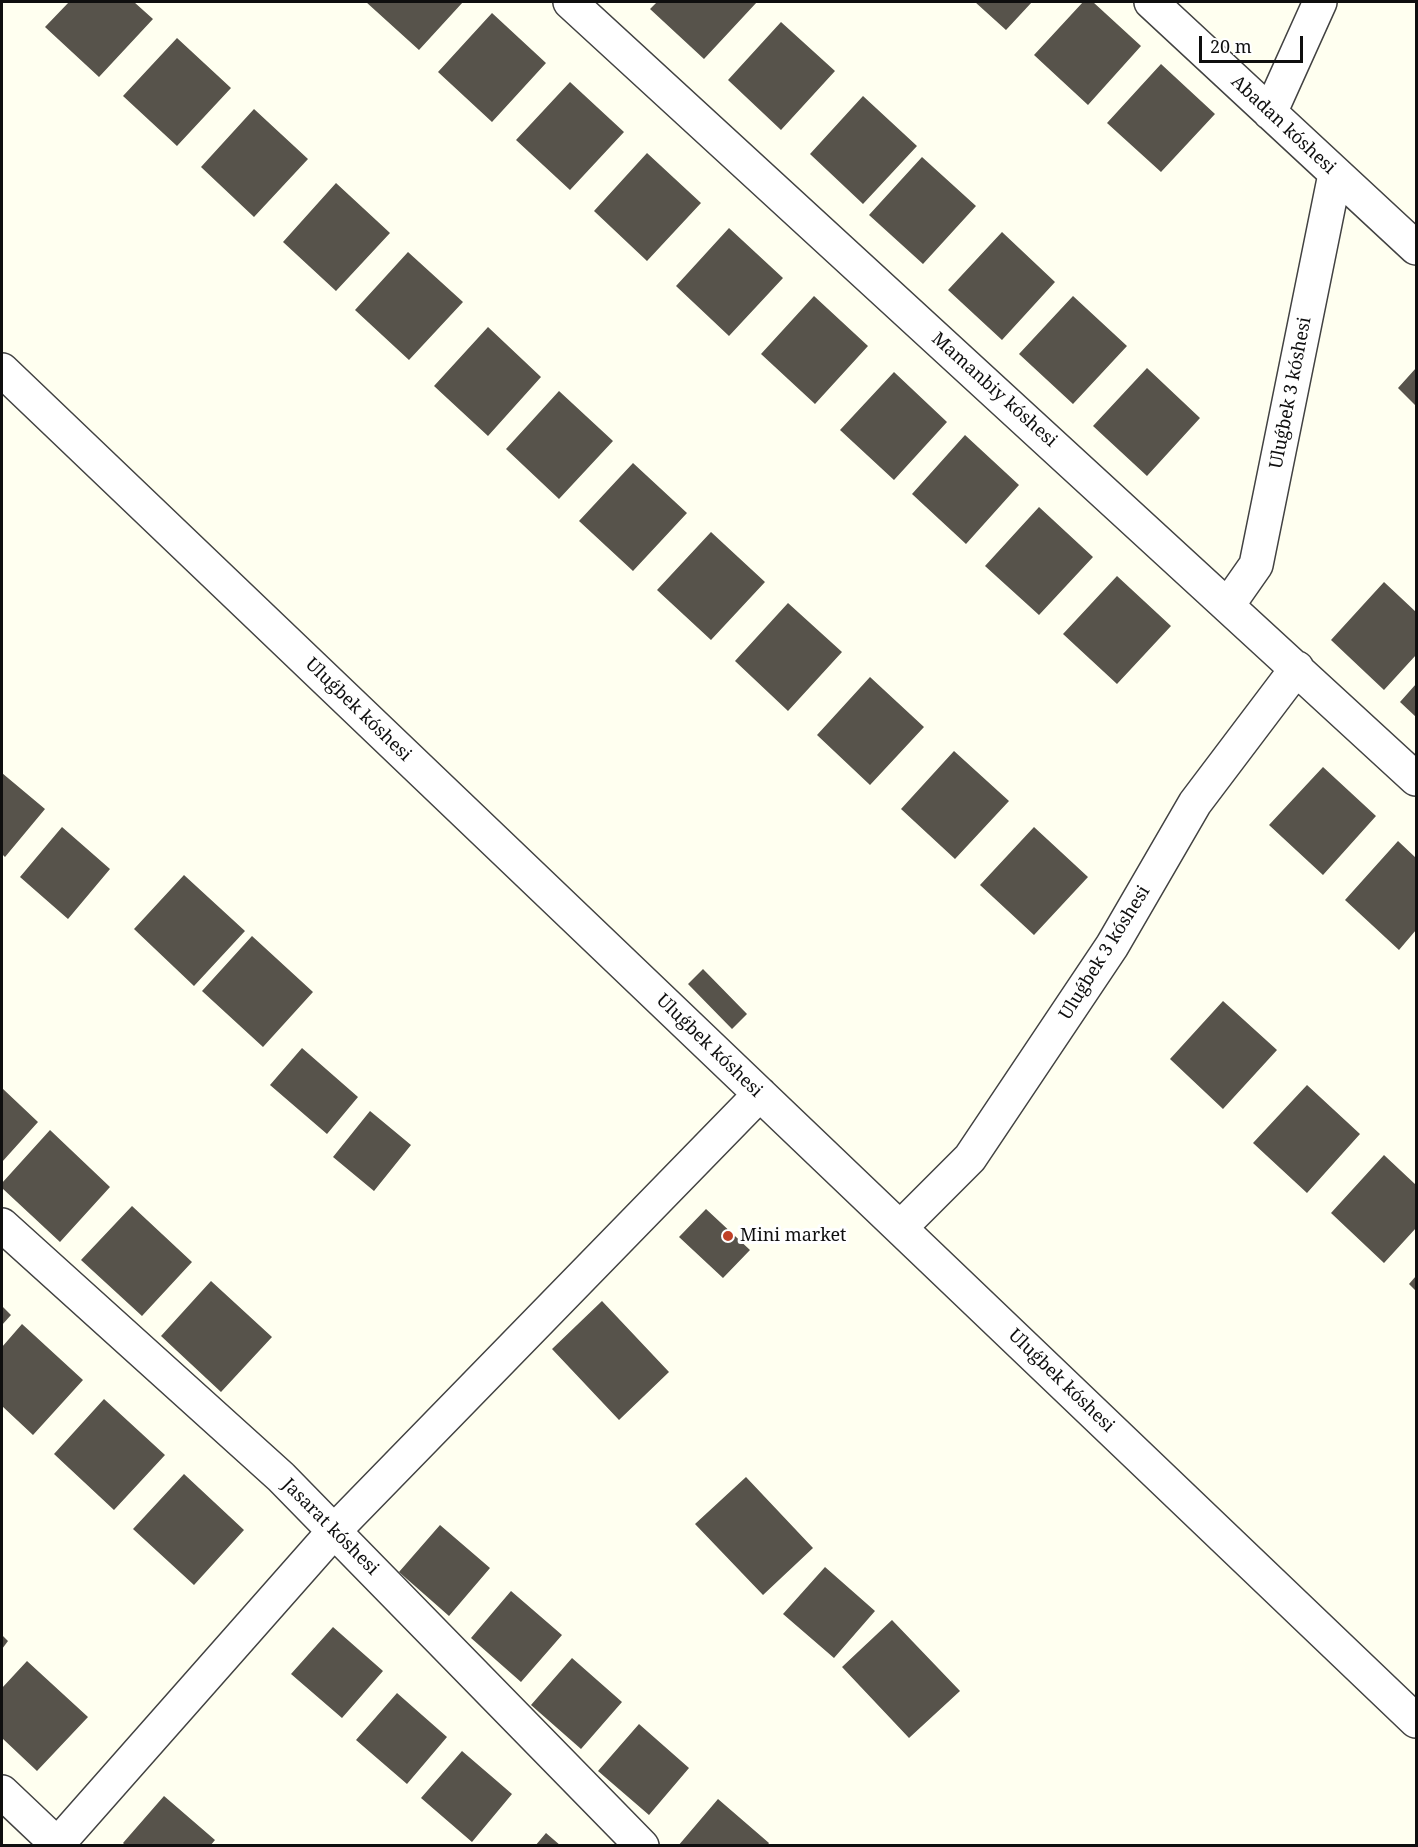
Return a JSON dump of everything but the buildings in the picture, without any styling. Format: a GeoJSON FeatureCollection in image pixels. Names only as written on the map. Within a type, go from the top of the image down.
{"type":"FeatureCollection","features":[{"type":"Feature","properties":{"kind":"street","name":"Mamanbiy kóshesi"},"geometry":{"type":"LineString","coordinates":[[570,2],[1416,779]]}},
{"type":"Feature","properties":{"kind":"street","name":"Abadan kóshesi"},"geometry":{"type":"LineString","coordinates":[[1150,2],[1416,248]]}},
{"type":"Feature","properties":{"kind":"street"},"geometry":{"type":"LineString","coordinates":[[1270,113],[1320,2]]}},
{"type":"Feature","properties":{"kind":"street","name":"Uluǵbek 3 kóshesi"},"geometry":{"type":"LineString","coordinates":[[1228,605],[1256,565],[1335,174]]}},
{"type":"Feature","properties":{"kind":"street","name":"Uluǵbek kóshesi"},"geometry":{"type":"LineString","coordinates":[[2,370],[1416,1721]]}},
{"type":"Feature","properties":{"kind":"street","name":"Uluǵbek 3 kóshesi"},"geometry":{"type":"LineString","coordinates":[[900,1228],[970,1158],[1112,946],[1195,803],[1297,668]]}},
{"type":"Feature","properties":{"kind":"street"},"geometry":{"type":"LineString","coordinates":[[2,1792],[57,1845],[334,1530],[760,1094]]}},
{"type":"Feature","properties":{"kind":"street","name":"Jasarat kóshesi"},"geometry":{"type":"LineString","coordinates":[[2,1225],[281,1477],[642,1845]]}},
{"type":"Feature","properties":{"kind":"place","name":"Mini market"},"geometry":{"type":"Point","coordinates":[728,1236]}}]}
